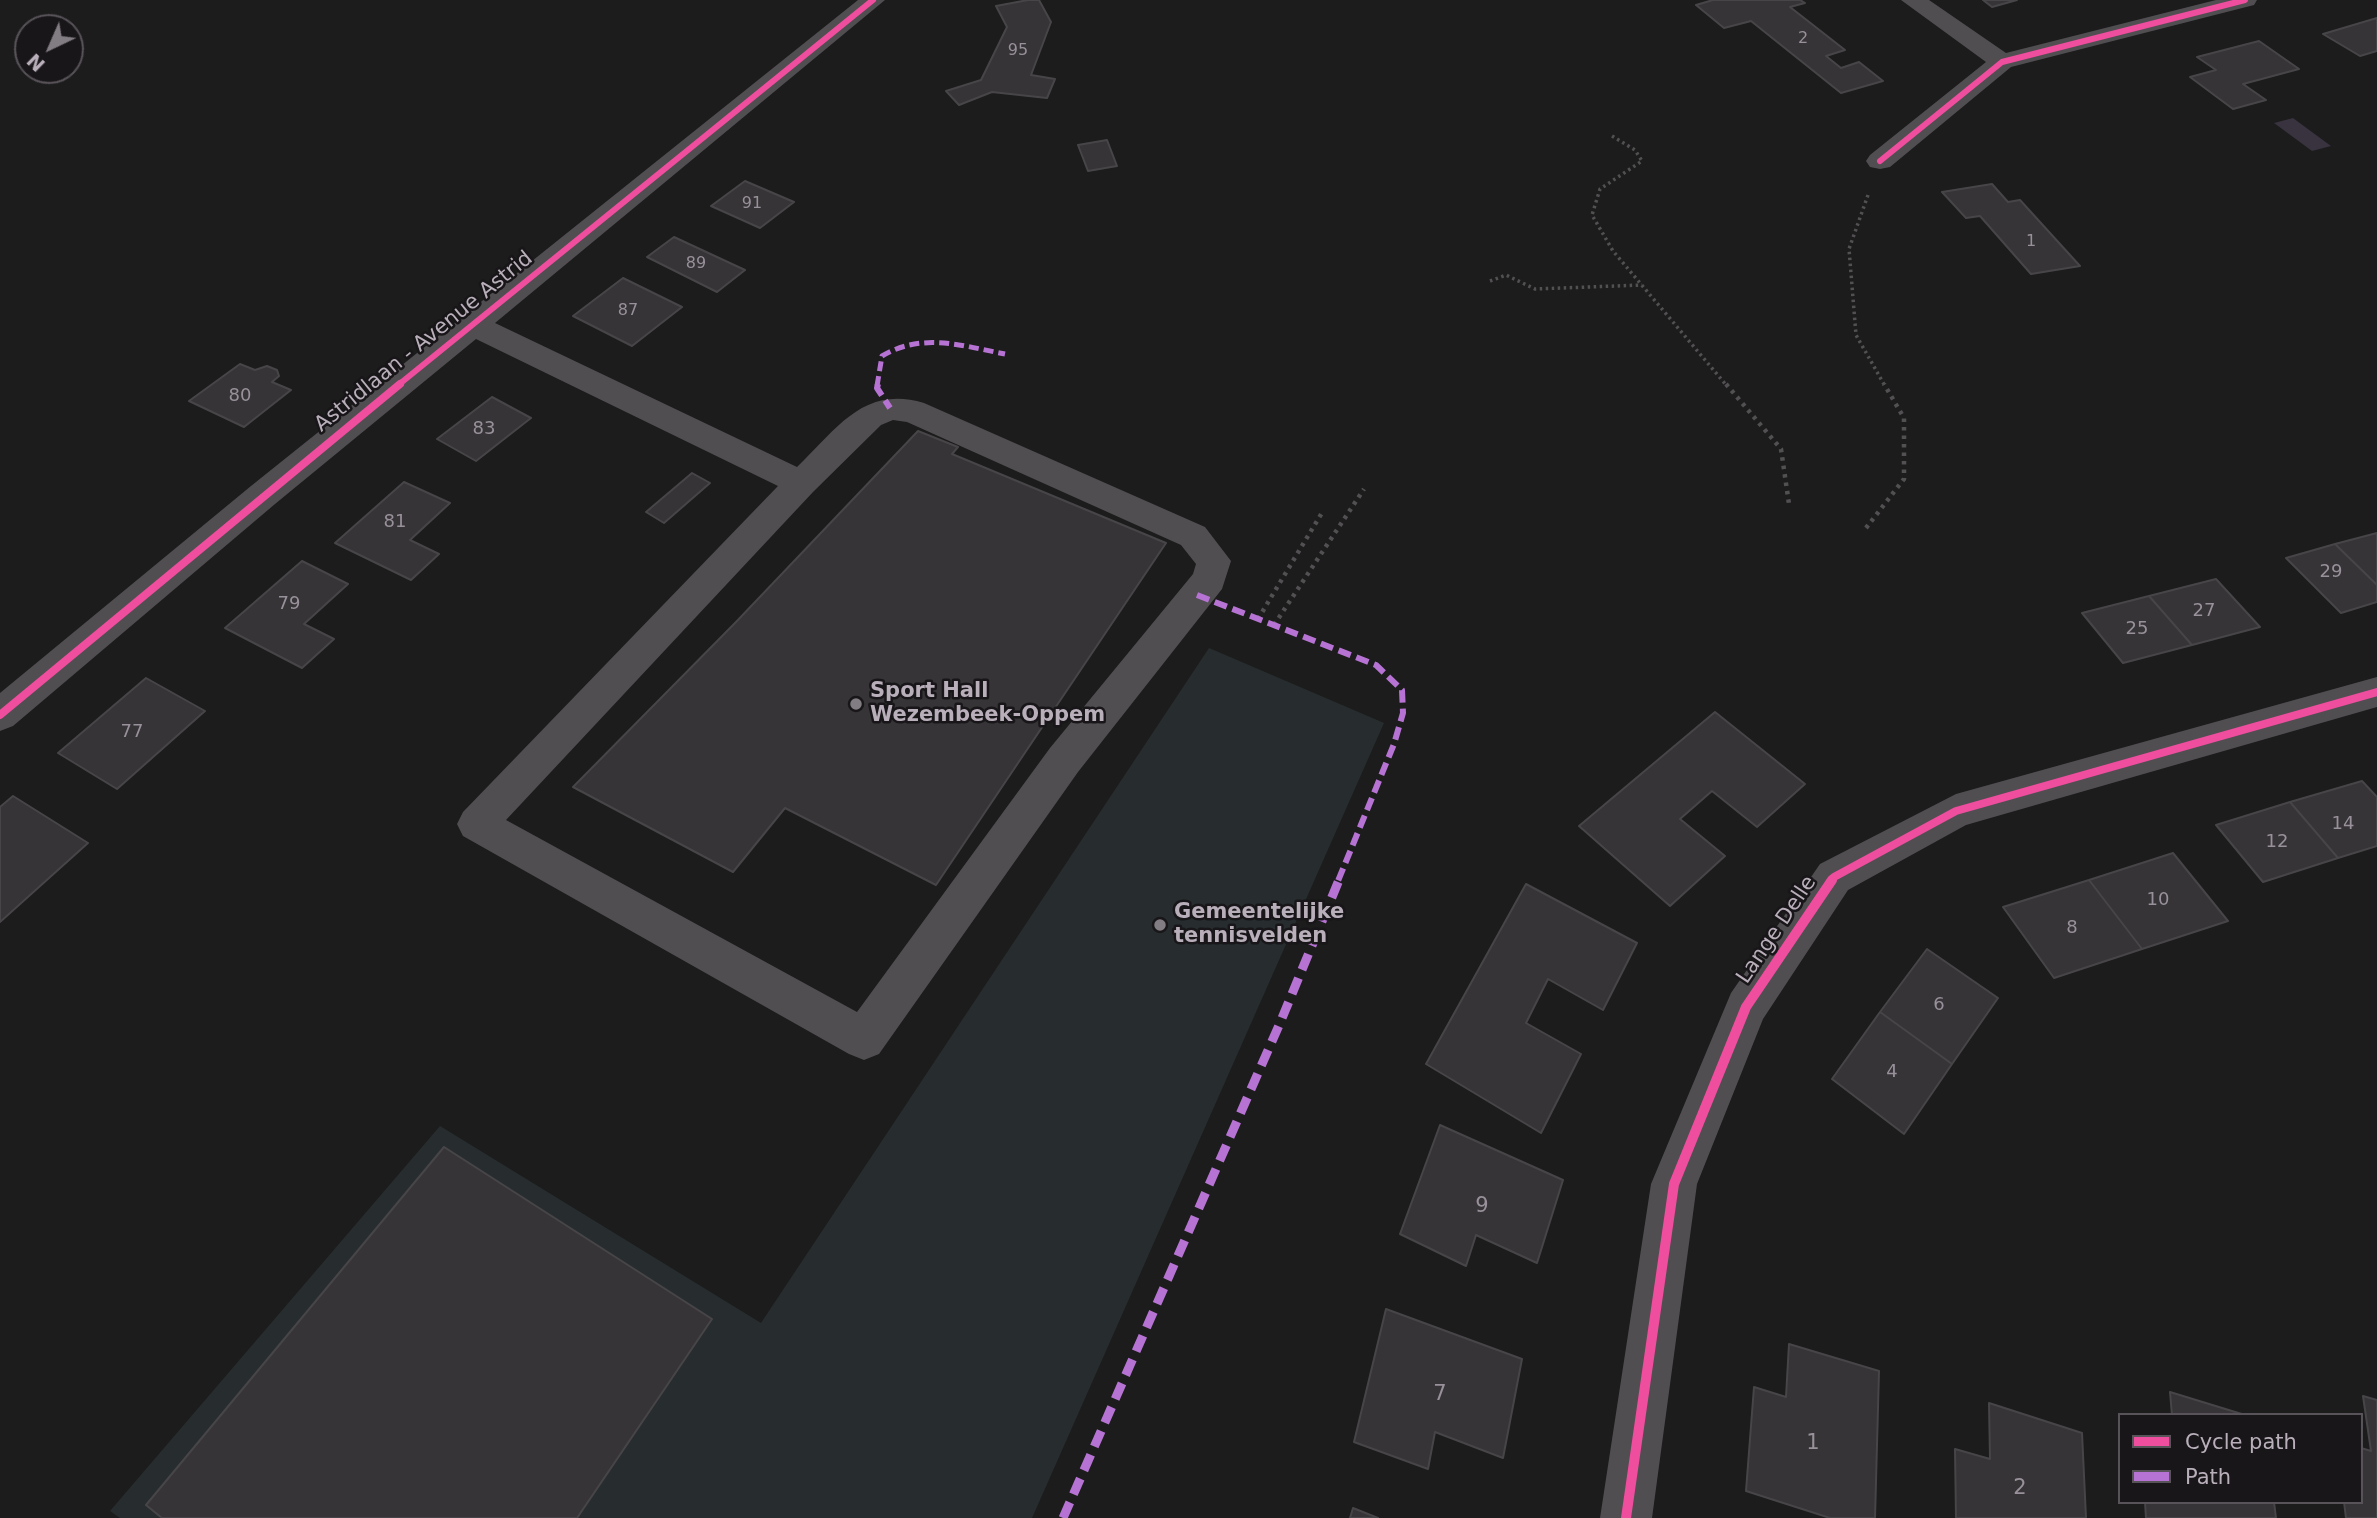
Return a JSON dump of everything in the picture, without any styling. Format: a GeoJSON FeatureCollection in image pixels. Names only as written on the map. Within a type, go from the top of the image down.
{"type":"FeatureCollection","features":[{"type":"Feature","properties":{"kind":"street","name":"Astridlaan - Avenue Astrid"},"geometry":{"type":"LineString","coordinates":[[0,715],[873,0]]}},
{"type":"Feature","properties":{"kind":"street"},"geometry":{"type":"LineString","coordinates":[[1913,0],[2002,62]]}},
{"type":"Feature","properties":{"kind":"street"},"geometry":{"type":"LineString","coordinates":[[1881,161],[2002,62],[2245,0]]}},
{"type":"Feature","properties":{"kind":"street"},"geometry":{"type":"LineString","coordinates":[[473,325],[801,483]]}},
{"type":"Feature","properties":{"kind":"street"},"geometry":{"type":"LineString","coordinates":[[890,408],[913,411],[1193,536],[1214,561],[1210,579],[1064,760],[863,1039],[477,824],[801,483],[870,417],[890,408]]}},
{"type":"Feature","properties":{"kind":"street","name":"Lange Delle"},"geometry":{"type":"LineString","coordinates":[[1626,1518],[1674,1184],[1746,1007],[1834,877],[1956,811],[2377,692]]}},
{"type":"Feature","properties":{"kind":"path"},"geometry":{"type":"LineString","coordinates":[[1612,136],[1635,150],[1642,161],[1600,189],[1592,215],[1614,251],[1781,449],[1789,504]]}},
{"type":"Feature","properties":{"kind":"path"},"geometry":{"type":"LineString","coordinates":[[1866,528],[1904,479],[1904,418],[1856,335],[1849,249],[1881,161]]}},
{"type":"Feature","properties":{"kind":"path"},"geometry":{"type":"LineString","coordinates":[[1490,281],[1506,275],[1535,289],[1643,285]]}},
{"type":"Feature","properties":{"kind":"path"},"geometry":{"type":"LineString","coordinates":[[1274,625],[1364,489]]}},
{"type":"Feature","properties":{"kind":"path"},"geometry":{"type":"LineString","coordinates":[[1258,619],[1323,511]]}},
{"type":"Feature","properties":{"kind":"shaded area"},"geometry":{"type":"Polygon","coordinates":[[[2293,118],[2331,146],[2312,151],[2274,123],[2293,118]]]}},
{"type":"Feature","properties":{"kind":"shaded area","name":"Gemeentelijke tennisvelden"},"geometry":{"type":"Polygon","coordinates":[[[1209,648],[1384,723],[1032,1518],[120,1518],[110,1511],[440,1126],[761,1323],[1209,648]]]}},
{"type":"Feature","properties":{"kind":"building"},"geometry":{"type":"Polygon","coordinates":[[[1039,0],[1051,22],[1031,75],[1055,79],[1047,98],[992,92],[959,105],[946,91],[981,80],[1007,27],[996,6],[1039,0]]]}},
{"type":"Feature","properties":{"kind":"building"},"geometry":{"type":"Polygon","coordinates":[[[1713,0],[1800,0],[1805,3],[1790,7],[1845,50],[1826,56],[1841,68],[1859,62],[1883,81],[1841,93],[1751,21],[1724,28],[1696,5],[1713,0]]]}},
{"type":"Feature","properties":{"kind":"building"},"geometry":{"type":"Polygon","coordinates":[[[1983,0],[2017,0],[1992,7],[1983,0]]]}},
{"type":"Feature","properties":{"kind":"building"},"geometry":{"type":"Polygon","coordinates":[[[2377,18],[2377,51],[2360,56],[2323,34],[2377,18]]]}},
{"type":"Feature","properties":{"kind":"building"},"geometry":{"type":"Polygon","coordinates":[[[2259,41],[2299,69],[2243,84],[2266,100],[2233,109],[2190,77],[2216,70],[2197,57],[2259,41]]]}},
{"type":"Feature","properties":{"kind":"building"},"geometry":{"type":"Polygon","coordinates":[[[1107,140],[1117,166],[1088,171],[1078,145],[1107,140]]]}},
{"type":"Feature","properties":{"kind":"building"},"geometry":{"type":"Polygon","coordinates":[[[745,181],[794,202],[760,228],[711,206],[745,181]]]}},
{"type":"Feature","properties":{"kind":"building"},"geometry":{"type":"Polygon","coordinates":[[[1992,184],[2008,202],[2020,200],[2080,266],[2031,274],[1980,216],[1966,218],[1942,192],[1992,184]]]}},
{"type":"Feature","properties":{"kind":"building"},"geometry":{"type":"Polygon","coordinates":[[[674,237],[745,270],[717,292],[647,257],[674,237]]]}},
{"type":"Feature","properties":{"kind":"building"},"geometry":{"type":"Polygon","coordinates":[[[623,278],[682,307],[632,346],[573,316],[623,278]]]}},
{"type":"Feature","properties":{"kind":"building"},"geometry":{"type":"Polygon","coordinates":[[[240,364],[255,370],[267,366],[277,370],[279,376],[272,382],[291,390],[244,427],[189,401],[240,364]]]}},
{"type":"Feature","properties":{"kind":"building"},"geometry":{"type":"Polygon","coordinates":[[[492,397],[531,418],[476,461],[437,439],[492,397]]]}},
{"type":"Feature","properties":{"kind":"building","name":"Sport Hall Wezembeek-Oppem"},"geometry":{"type":"Polygon","coordinates":[[[918,431],[958,447],[952,454],[1166,543],[936,885],[785,808],[733,872],[573,787],[736,622],[918,431]]]}},
{"type":"Feature","properties":{"kind":"building"},"geometry":{"type":"Polygon","coordinates":[[[692,473],[710,483],[664,523],[646,512],[692,473]]]}},
{"type":"Feature","properties":{"kind":"building"},"geometry":{"type":"Polygon","coordinates":[[[404,482],[450,503],[410,540],[439,554],[411,580],[335,543],[404,482]]]}},
{"type":"Feature","properties":{"kind":"building"},"geometry":{"type":"Polygon","coordinates":[[[2377,533],[2377,585],[2335,544],[2377,533]]]}},
{"type":"Feature","properties":{"kind":"building"},"geometry":{"type":"Polygon","coordinates":[[[2335,544],[2377,585],[2377,602],[2341,613],[2286,558],[2335,544]]]}},
{"type":"Feature","properties":{"kind":"building"},"geometry":{"type":"Polygon","coordinates":[[[302,561],[348,584],[304,624],[334,639],[302,668],[225,628],[302,561]]]}},
{"type":"Feature","properties":{"kind":"building"},"geometry":{"type":"Polygon","coordinates":[[[2216,579],[2260,627],[2192,645],[2149,596],[2216,579]]]}},
{"type":"Feature","properties":{"kind":"building"},"geometry":{"type":"Polygon","coordinates":[[[2149,596],[2192,645],[2123,663],[2082,613],[2149,596]]]}},
{"type":"Feature","properties":{"kind":"building"},"geometry":{"type":"Polygon","coordinates":[[[146,678],[205,711],[117,789],[58,753],[146,678]]]}},
{"type":"Feature","properties":{"kind":"building"},"geometry":{"type":"Polygon","coordinates":[[[1715,712],[1805,784],[1757,827],[1712,791],[1680,819],[1725,856],[1670,906],[1579,826],[1715,712]]]}},
{"type":"Feature","properties":{"kind":"building"},"geometry":{"type":"Polygon","coordinates":[[[2362,781],[2377,797],[2377,846],[2338,858],[2290,802],[2362,781]]]}},
{"type":"Feature","properties":{"kind":"building"},"geometry":{"type":"Polygon","coordinates":[[[13,796],[88,843],[0,922],[0,807],[13,796]]]}},
{"type":"Feature","properties":{"kind":"building"},"geometry":{"type":"Polygon","coordinates":[[[2290,802],[2338,858],[2263,882],[2216,825],[2290,802]]]}},
{"type":"Feature","properties":{"kind":"building"},"geometry":{"type":"Polygon","coordinates":[[[2173,853],[2228,921],[2142,949],[2089,880],[2173,853]]]}},
{"type":"Feature","properties":{"kind":"building"},"geometry":{"type":"Polygon","coordinates":[[[2089,880],[2142,949],[2054,978],[2003,907],[2089,880]]]}},
{"type":"Feature","properties":{"kind":"building"},"geometry":{"type":"Polygon","coordinates":[[[1526,884],[1637,943],[1603,1010],[1548,979],[1526,1023],[1581,1054],[1541,1133],[1426,1064],[1526,884]]]}},
{"type":"Feature","properties":{"kind":"building"},"geometry":{"type":"Polygon","coordinates":[[[1927,949],[1998,998],[1952,1064],[1880,1012],[1927,949]]]}},
{"type":"Feature","properties":{"kind":"building"},"geometry":{"type":"Polygon","coordinates":[[[1880,1012],[1952,1064],[1904,1134],[1832,1079],[1880,1012]]]}},
{"type":"Feature","properties":{"kind":"building"},"geometry":{"type":"Polygon","coordinates":[[[1440,1125],[1563,1180],[1537,1263],[1476,1235],[1466,1266],[1400,1234],[1440,1125]]]}},
{"type":"Feature","properties":{"kind":"building"},"geometry":{"type":"Polygon","coordinates":[[[444,1147],[712,1319],[577,1518],[162,1518],[146,1505],[444,1147]]]}},
{"type":"Feature","properties":{"kind":"building"},"geometry":{"type":"Polygon","coordinates":[[[1386,1309],[1522,1359],[1503,1458],[1435,1432],[1428,1469],[1354,1442],[1386,1309]]]}},
{"type":"Feature","properties":{"kind":"building"},"geometry":{"type":"Polygon","coordinates":[[[1789,1344],[1879,1371],[1875,1518],[1830,1518],[1746,1491],[1754,1387],[1786,1397],[1789,1344]]]}},
{"type":"Feature","properties":{"kind":"building"},"geometry":{"type":"Polygon","coordinates":[[[2170,1392],[2238,1413],[2172,1413],[2170,1392]]]}},
{"type":"Feature","properties":{"kind":"building"},"geometry":{"type":"Polygon","coordinates":[[[2363,1396],[2377,1400],[2377,1518],[2346,1518],[2344,1504],[2363,1504],[2363,1449],[2371,1451],[2363,1396]]]}},
{"type":"Feature","properties":{"kind":"building"},"geometry":{"type":"Polygon","coordinates":[[[1989,1403],[2082,1433],[2086,1518],[1956,1518],[1955,1449],[1990,1459],[1989,1403]]]}},
{"type":"Feature","properties":{"kind":"building"},"geometry":{"type":"Polygon","coordinates":[[[2145,1504],[2274,1504],[2276,1518],[2146,1518],[2145,1504]]]}},
{"type":"Feature","properties":{"kind":"building"},"geometry":{"type":"Polygon","coordinates":[[[1353,1508],[1378,1518],[1350,1518],[1353,1508]]]}},
{"type":"Feature","properties":{"kind":"marked path"},"geometry":{"type":"LineString","coordinates":[[890,408],[877,388],[882,356],[896,348],[910,343],[942,342],[1005,354]]}},
{"type":"Feature","properties":{"kind":"marked path"},"geometry":{"type":"LineString","coordinates":[[1063,1518],[1280,1023],[1394,744],[1403,713],[1402,690],[1376,665],[1197,595]]}},
{"type":"Feature","properties":{"kind":"cycle path"},"geometry":{"type":"LineString","coordinates":[[0,715],[263,495],[873,0]]}},
{"type":"Feature","properties":{"kind":"cycle path"},"geometry":{"type":"LineString","coordinates":[[1880,161],[2002,62],[2245,0]]}},
{"type":"Feature","properties":{"kind":"cycle path"},"geometry":{"type":"LineString","coordinates":[[1626,1518],[1674,1184],[1746,1007],[1834,877],[1956,811],[2377,692]]}},
{"type":"Feature","properties":{"kind":"place","name":"Sport Hall Wezembeek-Oppem"},"geometry":{"type":"Point","coordinates":[856,704]}},
{"type":"Feature","properties":{"kind":"place","name":"Gemeentelijke tennisvelden"},"geometry":{"type":"Point","coordinates":[1160,925]}}]}
